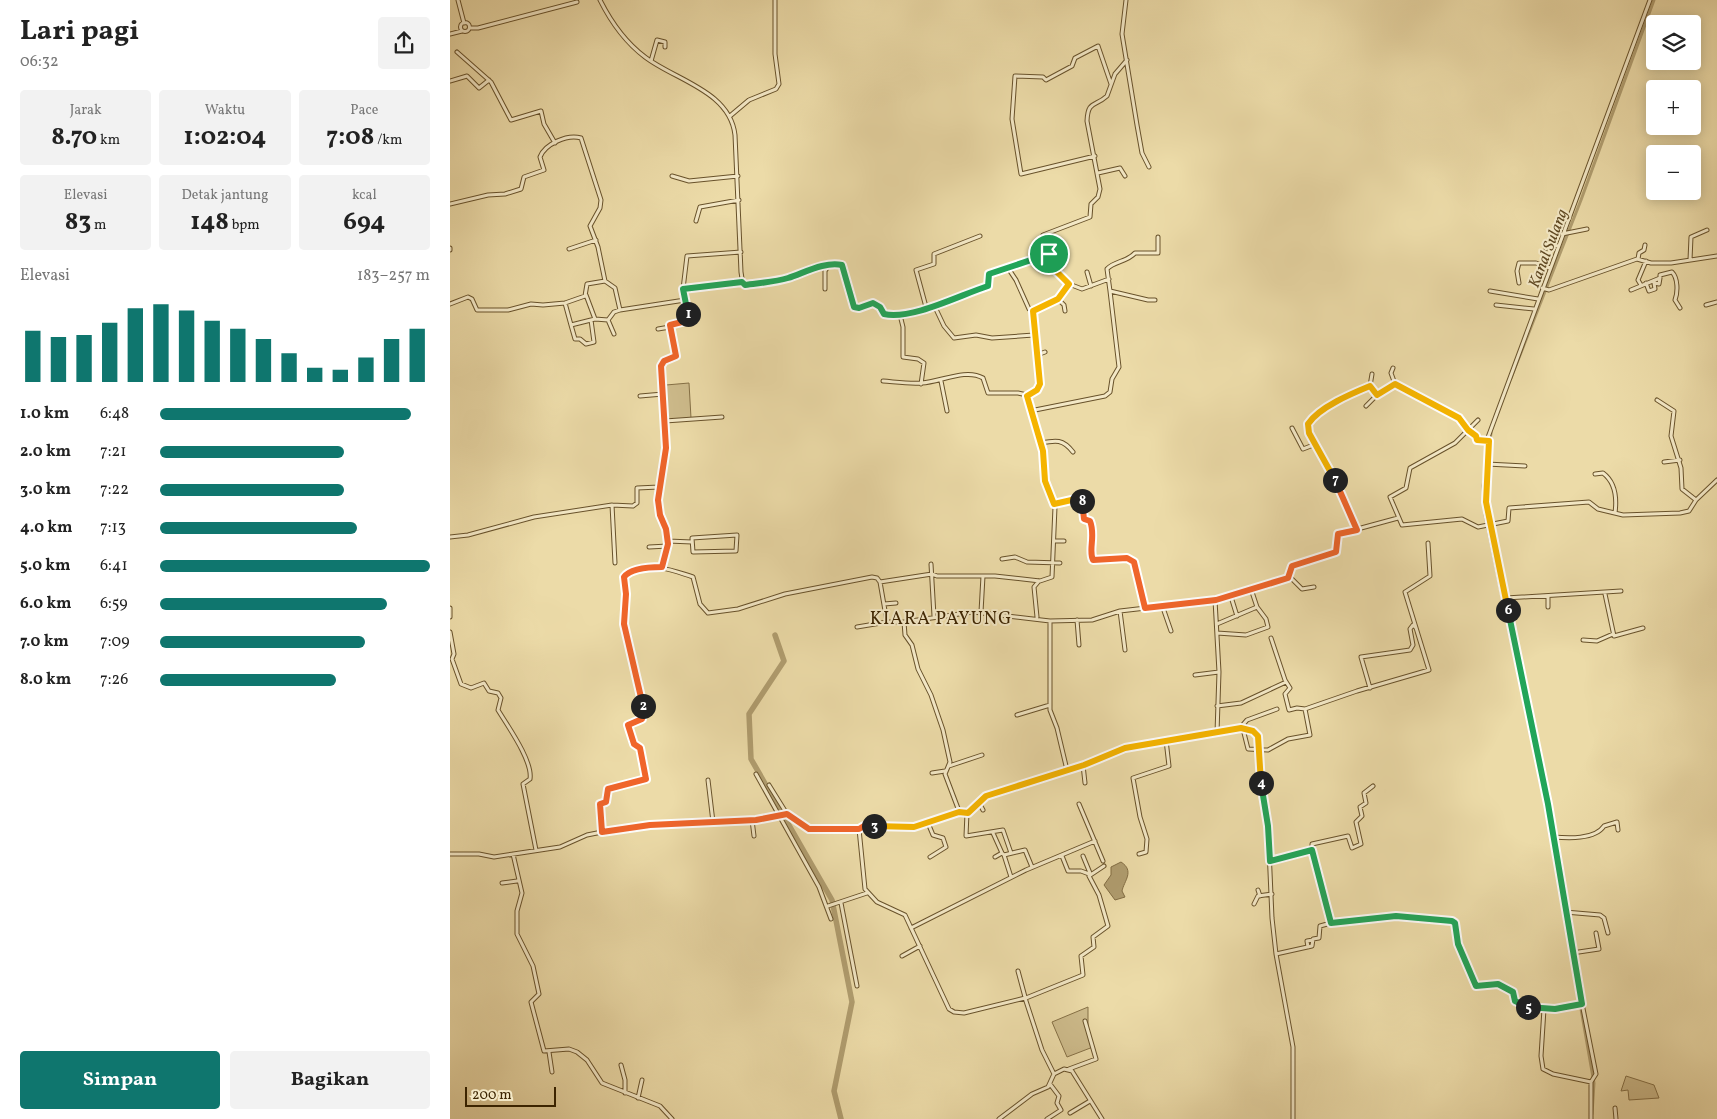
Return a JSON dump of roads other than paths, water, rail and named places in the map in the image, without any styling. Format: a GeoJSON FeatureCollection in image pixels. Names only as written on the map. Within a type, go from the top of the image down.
{"type":"FeatureCollection","features":[{"type":"Feature","properties":{"kind":"street"},"geometry":{"type":"LineString","coordinates":[[458,0],[464,22],[461,24],[462,30]]}},
{"type":"Feature","properties":{"kind":"street"},"geometry":{"type":"LineString","coordinates":[[600,0],[630,45],[651,61],[699,88],[730,116],[735,131],[742,282]]}},
{"type":"Feature","properties":{"kind":"street"},"geometry":{"type":"LineString","coordinates":[[730,116],[749,100],[776,89],[779,84],[775,54],[775,0]]}},
{"type":"Feature","properties":{"kind":"street"},"geometry":{"type":"LineString","coordinates":[[1126,0],[1122,27],[1140,144],[1149,167]]}},
{"type":"Feature","properties":{"kind":"street"},"geometry":{"type":"LineString","coordinates":[[1591,1119],[1593,1080],[1553,837],[1506,598],[1488,525],[1485,495],[1488,441],[1534,309],[1558,246],[1566,233],[1650,0]]}},
{"type":"Feature","properties":{"kind":"street"},"geometry":{"type":"LineString","coordinates":[[450,34],[462,30],[465,32],[470,28],[478,28],[576,2]]}},
{"type":"Feature","properties":{"kind":"street"},"geometry":{"type":"LineString","coordinates":[[464,22],[470,25],[470,28]]}},
{"type":"Feature","properties":{"kind":"street"},"geometry":{"type":"LineString","coordinates":[[651,61],[657,40],[665,42],[665,47]]}},
{"type":"Feature","properties":{"kind":"street"},"geometry":{"type":"LineString","coordinates":[[1095,156],[1021,174],[1012,119],[1015,76],[1043,78],[1046,80],[1072,66],[1075,58],[1098,46],[1111,84]]}},
{"type":"Feature","properties":{"kind":"street"},"geometry":{"type":"LineString","coordinates":[[457,52],[489,80],[511,120],[541,111],[544,124],[555,142]]}},
{"type":"Feature","properties":{"kind":"street"},"geometry":{"type":"LineString","coordinates":[[1109,279],[1082,289],[1069,284],[1055,270],[1043,234],[1090,217],[1091,204],[1100,193],[1087,112],[1094,103],[1107,96],[1115,74],[1127,60]]}},
{"type":"Feature","properties":{"kind":"street"},"geometry":{"type":"LineString","coordinates":[[450,81],[467,76],[479,88],[489,80]]}},
{"type":"Feature","properties":{"kind":"street"},"geometry":{"type":"LineString","coordinates":[[450,204],[490,194],[507,194],[521,189],[524,177],[544,170],[540,156],[545,149],[555,142],[577,137],[583,141],[601,200],[600,208],[590,226],[596,240],[605,282]]}},
{"type":"Feature","properties":{"kind":"street"},"geometry":{"type":"LineString","coordinates":[[1098,172],[1120,168],[1125,176]]}},
{"type":"Feature","properties":{"kind":"street"},"geometry":{"type":"LineString","coordinates":[[672,176],[689,181],[738,176]]}},
{"type":"Feature","properties":{"kind":"street"},"geometry":{"type":"LineString","coordinates":[[696,221],[700,207],[739,200]]}},
{"type":"Feature","properties":{"kind":"street"},"geometry":{"type":"LineString","coordinates":[[1566,233],[1587,229]]}},
{"type":"Feature","properties":{"kind":"street"},"geometry":{"type":"LineString","coordinates":[[1690,260],[1691,237],[1707,230]]}},
{"type":"Feature","properties":{"kind":"street"},"geometry":{"type":"LineString","coordinates":[[926,308],[916,270],[934,264],[934,254],[980,236]]}},
{"type":"Feature","properties":{"kind":"street"},"geometry":{"type":"LineString","coordinates":[[1029,410],[1105,396],[1110,392],[1112,379],[1119,367],[1108,267],[1128,260],[1135,253],[1158,253],[1158,237]]}},
{"type":"Feature","properties":{"kind":"street"},"geometry":{"type":"LineString","coordinates":[[569,249],[596,240]]}},
{"type":"Feature","properties":{"kind":"street"},"geometry":{"type":"LineString","coordinates":[[1546,249],[1549,244],[1558,246]]}},
{"type":"Feature","properties":{"kind":"street"},"geometry":{"type":"LineString","coordinates":[[1638,259],[1638,253],[1644,250],[1645,245]]}},
{"type":"Feature","properties":{"kind":"street"},"geometry":{"type":"LineString","coordinates":[[658,329],[670,327],[671,324],[688,320],[683,289],[688,251]]}},
{"type":"Feature","properties":{"kind":"street"},"geometry":{"type":"LineString","coordinates":[[687,256],[741,252]]}},
{"type":"Feature","properties":{"kind":"street"},"geometry":{"type":"LineString","coordinates":[[683,289],[742,282],[745,285],[789,278],[829,265],[842,265],[854,307],[859,308],[873,303],[880,307],[884,314],[900,315],[988,286],[989,274],[1049,254]]}},
{"type":"Feature","properties":{"kind":"street"},"geometry":{"type":"LineString","coordinates":[[1543,288],[1549,290],[1638,259],[1672,263],[1717,256]]}},
{"type":"Feature","properties":{"kind":"street"},"geometry":{"type":"LineString","coordinates":[[1641,285],[1638,280],[1646,260]]}},
{"type":"Feature","properties":{"kind":"street"},"geometry":{"type":"LineString","coordinates":[[1519,283],[1517,272],[1519,263],[1536,263],[1550,268]]}},
{"type":"Feature","properties":{"kind":"street"},"geometry":{"type":"LineString","coordinates":[[1672,263],[1672,272],[1675,276],[1678,294],[1676,301],[1680,308]]}},
{"type":"Feature","properties":{"kind":"street"},"geometry":{"type":"LineString","coordinates":[[825,289],[825,271],[829,265]]}},
{"type":"Feature","properties":{"kind":"street"},"geometry":{"type":"LineString","coordinates":[[1008,268],[1016,280],[1029,309],[1033,311]]}},
{"type":"Feature","properties":{"kind":"street"},"geometry":{"type":"LineString","coordinates":[[1086,272],[1091,286]]}},
{"type":"Feature","properties":{"kind":"street"},"geometry":{"type":"LineString","coordinates":[[1631,290],[1660,278],[1660,275],[1672,272]]}},
{"type":"Feature","properties":{"kind":"street"},"geometry":{"type":"LineString","coordinates":[[1646,283],[1649,291],[1655,289],[1654,281]]}},
{"type":"Feature","properties":{"kind":"street"},"geometry":{"type":"LineString","coordinates":[[564,303],[575,339],[580,338],[586,344],[594,342],[593,320],[586,295],[586,285],[605,282],[615,288],[620,310]]}},
{"type":"Feature","properties":{"kind":"street"},"geometry":{"type":"LineString","coordinates":[[1033,311],[1058,299],[1069,284]]}},
{"type":"Feature","properties":{"kind":"street"},"geometry":{"type":"LineString","coordinates":[[1110,291],[1154,300]]}},
{"type":"Feature","properties":{"kind":"street"},"geometry":{"type":"LineString","coordinates":[[1490,291],[1538,299]]}},
{"type":"Feature","properties":{"kind":"street"},"geometry":{"type":"LineString","coordinates":[[450,304],[468,298],[472,299],[477,310],[499,311],[531,304],[564,303],[586,295]]}},
{"type":"Feature","properties":{"kind":"street"},"geometry":{"type":"LineString","coordinates":[[1058,299],[1064,305],[1065,310]]}},
{"type":"Feature","properties":{"kind":"street"},"geometry":{"type":"LineString","coordinates":[[608,320],[614,312],[620,310],[685,300]]}},
{"type":"Feature","properties":{"kind":"street"},"geometry":{"type":"LineString","coordinates":[[1706,305],[1717,302]]}},
{"type":"Feature","properties":{"kind":"street"},"geometry":{"type":"LineString","coordinates":[[934,305],[953,338],[976,335],[992,338],[1034,334]]}},
{"type":"Feature","properties":{"kind":"street"},"geometry":{"type":"LineString","coordinates":[[1496,305],[1534,309]]}},
{"type":"Feature","properties":{"kind":"street"},"geometry":{"type":"LineString","coordinates":[[883,381],[921,384],[958,376],[979,376],[983,378],[988,393],[1018,393],[1027,396],[1037,390],[1040,384],[1033,311]]}},
{"type":"Feature","properties":{"kind":"street"},"geometry":{"type":"LineString","coordinates":[[900,315],[903,357],[918,359],[924,363],[921,384]]}},
{"type":"Feature","properties":{"kind":"street"},"geometry":{"type":"LineString","coordinates":[[571,325],[593,320],[608,320]]}},
{"type":"Feature","properties":{"kind":"street"},"geometry":{"type":"LineString","coordinates":[[608,320],[614,334]]}},
{"type":"Feature","properties":{"kind":"street"},"geometry":{"type":"LineString","coordinates":[[662,567],[668,541],[666,526],[660,515],[659,487],[666,448],[661,366],[664,361],[676,356],[670,327]]}},
{"type":"Feature","properties":{"kind":"street"},"geometry":{"type":"LineString","coordinates":[[1037,355],[1045,352]]}},
{"type":"Feature","properties":{"kind":"street"},"geometry":{"type":"LineString","coordinates":[[1393,368],[1390,373],[1395,384],[1459,418],[1468,430],[1476,436],[1477,440],[1488,441]]}},
{"type":"Feature","properties":{"kind":"street"},"geometry":{"type":"LineString","coordinates":[[1372,374],[1370,386],[1377,395]]}},
{"type":"Feature","properties":{"kind":"street"},"geometry":{"type":"LineString","coordinates":[[941,381],[947,411]]}},
{"type":"Feature","properties":{"kind":"street"},"geometry":{"type":"LineString","coordinates":[[1366,406],[1377,395],[1395,384]]}},
{"type":"Feature","properties":{"kind":"street"},"geometry":{"type":"LineString","coordinates":[[1357,530],[1332,472],[1308,430],[1310,420],[1348,395],[1370,386]]}},
{"type":"Feature","properties":{"kind":"street"},"geometry":{"type":"LineString","coordinates":[[640,396],[663,394]]}},
{"type":"Feature","properties":{"kind":"street"},"geometry":{"type":"LineString","coordinates":[[880,582],[932,574],[1040,581],[1052,577],[1056,515],[1045,481],[1041,442],[1029,410],[1027,396]]}},
{"type":"Feature","properties":{"kind":"street"},"geometry":{"type":"LineString","coordinates":[[1657,400],[1674,411],[1671,436],[1680,460],[1682,489],[1696,500]]}},
{"type":"Feature","properties":{"kind":"street"},"geometry":{"type":"LineString","coordinates":[[665,420],[722,417]]}},
{"type":"Feature","properties":{"kind":"street"},"geometry":{"type":"LineString","coordinates":[[1478,420],[1454,443],[1410,468],[1406,488],[1390,497],[1398,518],[1403,525],[1462,519],[1477,526],[1488,525],[1508,521],[1509,508],[1589,502],[1598,509],[1636,516],[1680,513],[1689,511],[1696,500],[1717,480]]}},
{"type":"Feature","properties":{"kind":"street"},"geometry":{"type":"LineString","coordinates":[[1292,428],[1304,450],[1316,444]]}},
{"type":"Feature","properties":{"kind":"street"},"geometry":{"type":"LineString","coordinates":[[1041,442],[1056,440],[1063,442],[1072,452]]}},
{"type":"Feature","properties":{"kind":"street"},"geometry":{"type":"LineString","coordinates":[[1664,462],[1680,460]]}},
{"type":"Feature","properties":{"kind":"street"},"geometry":{"type":"LineString","coordinates":[[1487,464],[1526,466]]}},
{"type":"Feature","properties":{"kind":"street"},"geometry":{"type":"LineString","coordinates":[[1594,474],[1603,473],[1608,478],[1615,494],[1615,513]]}},
{"type":"Feature","properties":{"kind":"street"},"geometry":{"type":"LineString","coordinates":[[450,537],[476,534],[534,517],[612,505],[636,505],[637,488],[659,487]]}},
{"type":"Feature","properties":{"kind":"street"},"geometry":{"type":"LineString","coordinates":[[1054,504],[1080,498],[1084,519],[1090,521],[1094,530],[1091,556],[1093,560],[1127,558],[1134,562],[1145,608]]}},
{"type":"Feature","properties":{"kind":"street"},"geometry":{"type":"LineString","coordinates":[[612,505],[615,563]]}},
{"type":"Feature","properties":{"kind":"street"},"geometry":{"type":"LineString","coordinates":[[1290,577],[1291,567],[1336,552],[1338,534],[1398,518]]}},
{"type":"Feature","properties":{"kind":"street"},"geometry":{"type":"LineString","coordinates":[[737,535],[736,551],[693,552],[692,542],[692,538],[737,535]]}},
{"type":"Feature","properties":{"kind":"street"},"geometry":{"type":"LineString","coordinates":[[668,541],[692,542]]}},
{"type":"Feature","properties":{"kind":"street"},"geometry":{"type":"LineString","coordinates":[[1054,542],[1064,541]]}},
{"type":"Feature","properties":{"kind":"street"},"geometry":{"type":"LineString","coordinates":[[1271,638],[1290,689],[1285,694],[1288,709],[1304,710],[1430,670],[1405,592],[1430,576],[1428,543]]}},
{"type":"Feature","properties":{"kind":"street"},"geometry":{"type":"LineString","coordinates":[[649,547],[667,548]]}},
{"type":"Feature","properties":{"kind":"street"},"geometry":{"type":"LineString","coordinates":[[1002,559],[1014,557],[1027,562],[1060,563]]}},
{"type":"Feature","properties":{"kind":"street"},"geometry":{"type":"LineString","coordinates":[[931,564],[934,616]]}},
{"type":"Feature","properties":{"kind":"street"},"geometry":{"type":"LineString","coordinates":[[602,832],[600,804],[606,802],[608,789],[643,780],[646,777],[640,748],[634,744],[628,725],[641,720],[644,715],[624,624],[626,594],[624,574],[642,568],[662,567],[693,577],[700,604],[708,614],[738,609],[785,594],[872,577],[877,578],[880,582],[886,622]]}},
{"type":"Feature","properties":{"kind":"street"},"geometry":{"type":"LineString","coordinates":[[981,612],[983,576]]}},
{"type":"Feature","properties":{"kind":"street"},"geometry":{"type":"LineString","coordinates":[[1290,577],[1302,589],[1314,588]]}},
{"type":"Feature","properties":{"kind":"street"},"geometry":{"type":"LineString","coordinates":[[857,627],[886,622],[904,622],[934,616],[981,612],[1050,620],[1092,620],[1120,611],[1231,597],[1290,577]]}},
{"type":"Feature","properties":{"kind":"street"},"geometry":{"type":"LineString","coordinates":[[1037,618],[1034,587],[1040,581]]}},
{"type":"Feature","properties":{"kind":"street"},"geometry":{"type":"LineString","coordinates":[[1217,633],[1246,635],[1268,627],[1266,619],[1257,607],[1251,589]]}},
{"type":"Feature","properties":{"kind":"street"},"geometry":{"type":"LineString","coordinates":[[1506,598],[1605,594],[1621,591]]}},
{"type":"Feature","properties":{"kind":"street"},"geometry":{"type":"LineString","coordinates":[[1605,594],[1613,634]]}},
{"type":"Feature","properties":{"kind":"street"},"geometry":{"type":"LineString","coordinates":[[1548,596],[1548,607]]}},
{"type":"Feature","properties":{"kind":"street"},"geometry":{"type":"LineString","coordinates":[[1231,597],[1237,616]]}},
{"type":"Feature","properties":{"kind":"street"},"geometry":{"type":"LineString","coordinates":[[1216,600],[1219,672],[1216,706],[1217,733]]}},
{"type":"Feature","properties":{"kind":"street"},"geometry":{"type":"LineString","coordinates":[[884,604],[896,603]]}},
{"type":"Feature","properties":{"kind":"street"},"geometry":{"type":"LineString","coordinates":[[1162,606],[1171,631]]}},
{"type":"Feature","properties":{"kind":"street"},"geometry":{"type":"LineString","coordinates":[[1217,624],[1257,607]]}},
{"type":"Feature","properties":{"kind":"street"},"geometry":{"type":"LineString","coordinates":[[450,608],[450,617]]}},
{"type":"Feature","properties":{"kind":"street"},"geometry":{"type":"LineString","coordinates":[[1120,611],[1125,650]]}},
{"type":"Feature","properties":{"kind":"street"},"geometry":{"type":"LineString","coordinates":[[1050,620],[1050,705],[1067,770]]}},
{"type":"Feature","properties":{"kind":"street"},"geometry":{"type":"LineString","coordinates":[[1077,620],[1080,646]]}},
{"type":"Feature","properties":{"kind":"street"},"geometry":{"type":"LineString","coordinates":[[904,622],[906,635],[912,644],[918,669],[939,716],[949,766]]}},
{"type":"Feature","properties":{"kind":"street"},"geometry":{"type":"LineString","coordinates":[[1370,688],[1361,657],[1410,650],[1413,645],[1410,629],[1413,625],[1416,627]]}},
{"type":"Feature","properties":{"kind":"street"},"geometry":{"type":"LineString","coordinates":[[1582,640],[1597,641],[1613,634],[1616,636],[1643,628]]}},
{"type":"Feature","properties":{"kind":"street"},"geometry":{"type":"LineString","coordinates":[[450,632],[454,654],[452,659],[461,684],[464,687],[471,688],[484,683],[489,691],[498,693],[501,698],[498,710],[520,746],[530,774],[530,779],[523,784],[536,850]]}},
{"type":"Feature","properties":{"kind":"street"},"geometry":{"type":"LineString","coordinates":[[1195,675],[1219,672]]}},
{"type":"Feature","properties":{"kind":"street"},"geometry":{"type":"LineString","coordinates":[[1216,706],[1241,703],[1286,682]]}},
{"type":"Feature","properties":{"kind":"street"},"geometry":{"type":"LineString","coordinates":[[1017,715],[1050,705]]}},
{"type":"Feature","properties":{"kind":"street"},"geometry":{"type":"LineString","coordinates":[[1277,710],[1247,720],[1242,728],[1248,749],[1268,750],[1288,739],[1310,735],[1304,710]]}},
{"type":"Feature","properties":{"kind":"street"},"geometry":{"type":"LineString","coordinates":[[1011,853],[1003,830],[966,836],[968,813],[978,801],[986,796],[1083,765],[1125,748],[1242,728],[1258,734],[1270,861],[1276,954],[1293,1047],[1293,1119]]}},
{"type":"Feature","properties":{"kind":"street"},"geometry":{"type":"LineString","coordinates":[[1139,854],[1146,852],[1147,839],[1140,817],[1133,778],[1169,766],[1166,740]]}},
{"type":"Feature","properties":{"kind":"street"},"geometry":{"type":"LineString","coordinates":[[932,773],[945,771],[949,766],[982,755]]}},
{"type":"Feature","properties":{"kind":"street"},"geometry":{"type":"LineString","coordinates":[[1083,765],[1085,783]]}},
{"type":"Feature","properties":{"kind":"street"},"geometry":{"type":"LineString","coordinates":[[945,771],[959,812]]}},
{"type":"Feature","properties":{"kind":"street"},"geometry":{"type":"LineString","coordinates":[[756,774],[829,906],[832,919]]}},
{"type":"Feature","properties":{"kind":"street"},"geometry":{"type":"LineString","coordinates":[[708,780],[713,822]]}},
{"type":"Feature","properties":{"kind":"street"},"geometry":{"type":"LineString","coordinates":[[769,785],[787,815],[809,829],[859,829],[868,826],[914,827],[959,812],[968,813]]}},
{"type":"Feature","properties":{"kind":"street"},"geometry":{"type":"LineString","coordinates":[[1331,923],[1312,844],[1348,836],[1352,848],[1360,844],[1356,822],[1362,816],[1360,807],[1366,803],[1364,793],[1373,786]]}},
{"type":"Feature","properties":{"kind":"street"},"geometry":{"type":"LineString","coordinates":[[978,801],[983,810]]}},
{"type":"Feature","properties":{"kind":"street"},"geometry":{"type":"LineString","coordinates":[[1079,804],[1102,861]]}},
{"type":"Feature","properties":{"kind":"street"},"geometry":{"type":"LineString","coordinates":[[450,854],[479,854],[494,857],[560,847],[602,832],[650,825],[752,820],[787,815]]}},
{"type":"Feature","properties":{"kind":"street"},"geometry":{"type":"LineString","coordinates":[[752,820],[754,836]]}},
{"type":"Feature","properties":{"kind":"street"},"geometry":{"type":"LineString","coordinates":[[1553,837],[1572,838],[1593,834],[1604,826],[1617,822],[1618,830]]}},
{"type":"Feature","properties":{"kind":"street"},"geometry":{"type":"LineString","coordinates":[[928,823],[933,835],[943,838],[946,847],[930,857]]}},
{"type":"Feature","properties":{"kind":"street"},"geometry":{"type":"LineString","coordinates":[[859,829],[863,881],[867,893],[882,905],[904,913],[938,989],[949,1008],[954,1012],[967,1013],[1025,998],[1083,975],[1080,956],[1093,949],[1093,937],[1108,926],[1099,895],[1083,856]]}},
{"type":"Feature","properties":{"kind":"street"},"geometry":{"type":"LineString","coordinates":[[992,833],[1003,854],[1011,877]]}},
{"type":"Feature","properties":{"kind":"street"},"geometry":{"type":"LineString","coordinates":[[911,928],[1032,867],[1095,841]]}},
{"type":"Feature","properties":{"kind":"street"},"geometry":{"type":"LineString","coordinates":[[995,857],[1025,850],[1032,867]]}},
{"type":"Feature","properties":{"kind":"street"},"geometry":{"type":"LineString","coordinates":[[1270,861],[1312,850]]}},
{"type":"Feature","properties":{"kind":"street"},"geometry":{"type":"LineString","coordinates":[[513,854],[517,881],[522,894],[517,911],[517,934],[534,970],[539,994],[531,1002],[543,1049],[548,1052],[569,1049],[577,1052],[587,1060],[600,1082],[660,1106],[672,1119]]}},
{"type":"Feature","properties":{"kind":"street"},"geometry":{"type":"LineString","coordinates":[[1062,856],[1068,871],[1082,871],[1090,874]]}},
{"type":"Feature","properties":{"kind":"street"},"geometry":{"type":"LineString","coordinates":[[1090,874],[1104,866]]}},
{"type":"Feature","properties":{"kind":"street"},"geometry":{"type":"LineString","coordinates":[[502,883],[517,881]]}},
{"type":"Feature","properties":{"kind":"street"},"geometry":{"type":"LineString","coordinates":[[1258,890],[1260,896]]}},
{"type":"Feature","properties":{"kind":"street"},"geometry":{"type":"LineString","coordinates":[[829,906],[867,893]]}},
{"type":"Feature","properties":{"kind":"street"},"geometry":{"type":"LineString","coordinates":[[1254,904],[1260,896],[1272,894]]}},
{"type":"Feature","properties":{"kind":"street"},"geometry":{"type":"LineString","coordinates":[[841,903],[857,986]]}},
{"type":"Feature","properties":{"kind":"street"},"geometry":{"type":"LineString","coordinates":[[1565,912],[1600,916],[1604,918],[1608,933]]}},
{"type":"Feature","properties":{"kind":"street"},"geometry":{"type":"LineString","coordinates":[[1276,954],[1313,945],[1313,940],[1319,938],[1320,926],[1331,923],[1396,916],[1452,921],[1455,923],[1458,944],[1476,986],[1498,984],[1513,992],[1515,1001],[1533,1008],[1555,1009],[1580,1004]]}},
{"type":"Feature","properties":{"kind":"street"},"geometry":{"type":"LineString","coordinates":[[1572,953],[1599,949],[1596,933]]}},
{"type":"Feature","properties":{"kind":"street"},"geometry":{"type":"LineString","coordinates":[[902,956],[920,946]]}},
{"type":"Feature","properties":{"kind":"street"},"geometry":{"type":"LineString","coordinates":[[999,1119],[1032,1094],[1041,1092],[1050,1084],[1054,1074],[1042,1050],[1018,971]]}},
{"type":"Feature","properties":{"kind":"street"},"geometry":{"type":"LineString","coordinates":[[1543,1008],[1541,1056],[1543,1068],[1553,1074],[1593,1080]]}},
{"type":"Feature","properties":{"kind":"street"},"geometry":{"type":"LineString","coordinates":[[1054,1074],[1096,1059],[1085,1021]]}},
{"type":"Feature","properties":{"kind":"street"},"geometry":{"type":"LineString","coordinates":[[548,1052],[552,1072]]}},
{"type":"Feature","properties":{"kind":"street"},"geometry":{"type":"LineString","coordinates":[[621,1065],[626,1080],[625,1093]]}},
{"type":"Feature","properties":{"kind":"street"},"geometry":{"type":"LineString","coordinates":[[1069,1069],[1102,1119]]}},
{"type":"Feature","properties":{"kind":"street"},"geometry":{"type":"LineString","coordinates":[[638,1098],[642,1080]]}},
{"type":"Feature","properties":{"kind":"street"},"geometry":{"type":"LineString","coordinates":[[1047,1119],[1061,1110],[1057,1102],[1059,1096],[1050,1084]]}},
{"type":"Feature","properties":{"kind":"street"},"geometry":{"type":"LineString","coordinates":[[1070,1113],[1090,1101]]}},
{"type":"Feature","properties":{"kind":"street"},"geometry":{"type":"LineString","coordinates":[[1614,1108],[1616,1119]]}},
{"type":"Feature","properties":{"kind":"waterway","name":"Kanal Sulang"},"geometry":{"type":"LineString","coordinates":[[1511,378],[1581,200],[1654,0]]}},
{"type":"Feature","properties":{"kind":"waterway","name":"Kanal Sulang"},"geometry":{"type":"LineString","coordinates":[[1485,510],[1483,486],[1491,433]]}},
{"type":"Feature","properties":{"kind":"waterway"},"geometry":{"type":"LineString","coordinates":[[1485,515],[1543,792],[1594,1083],[1592,1114]]}},
{"type":"Feature","properties":{"kind":"waterway"},"geometry":{"type":"LineString","coordinates":[[775,635],[784,661],[749,714],[751,759],[832,900],[852,1002],[834,1091],[841,1119]]}},
{"type":"Feature","properties":{"kind":"district","name":"KIARA PAYUNG"},"geometry":{"type":"Point","coordinates":[941,618]}}]}
